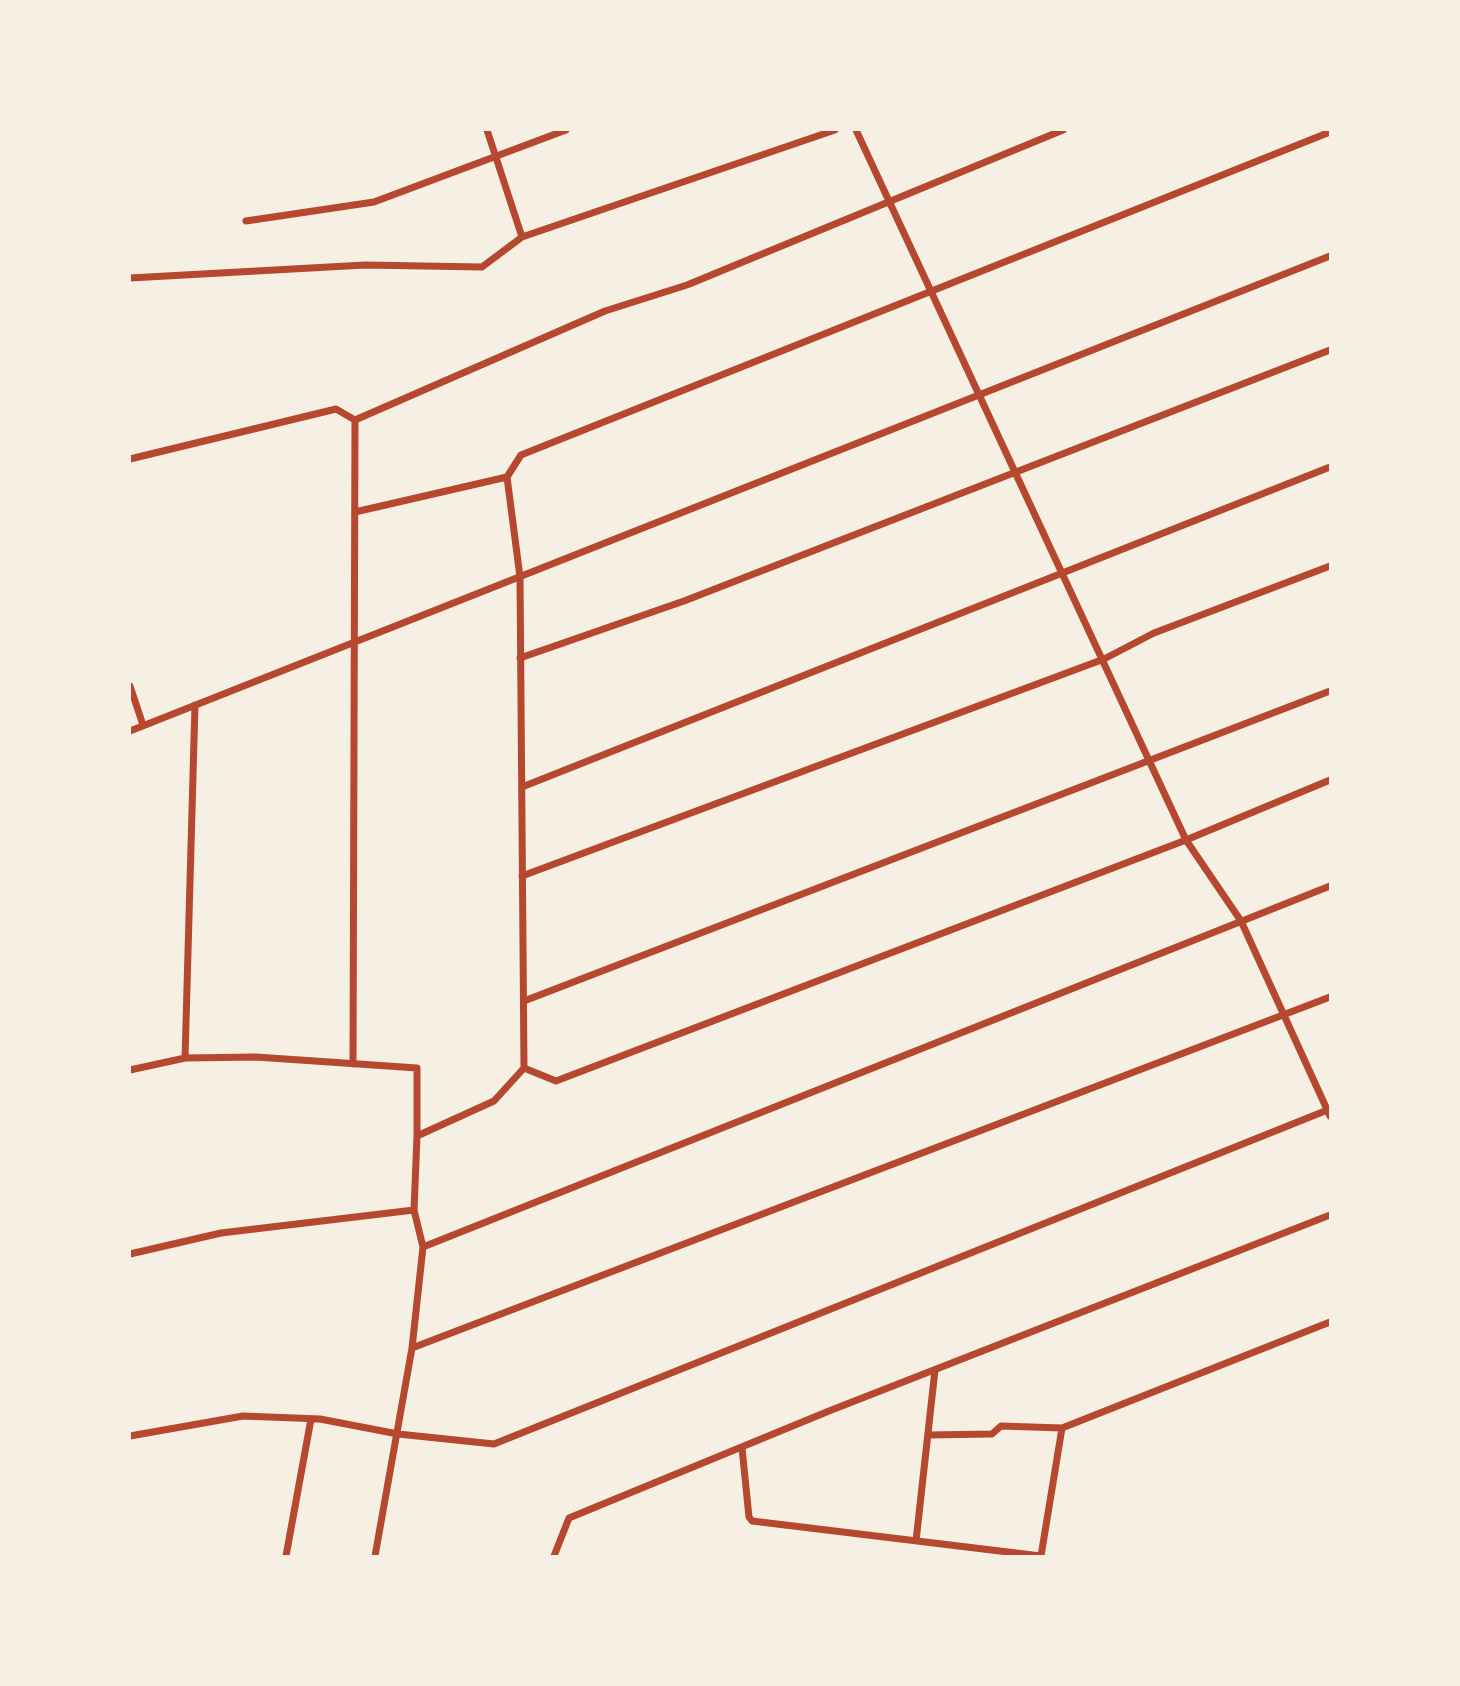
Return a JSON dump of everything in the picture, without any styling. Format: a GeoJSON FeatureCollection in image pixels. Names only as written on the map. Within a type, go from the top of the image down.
{"type":"FeatureCollection","features":[{"type":"Feature","properties":{"kind":"street"},"geometry":{"type":"LineString","coordinates":[[487,130],[523,237]]}},
{"type":"Feature","properties":{"kind":"street"},"geometry":{"type":"LineString","coordinates":[[246,221],[374,202],[566,130]]}},
{"type":"Feature","properties":{"kind":"street"},"geometry":{"type":"LineString","coordinates":[[130,278],[365,265],[482,267],[523,237],[835,130]]}},
{"type":"Feature","properties":{"kind":"street"},"geometry":{"type":"LineString","coordinates":[[130,1436],[243,1416],[311,1419],[380,1428],[398,1434],[495,1444],[1330,1112],[1282,1016],[1241,921],[1186,840],[856,130]]}},
{"type":"Feature","properties":{"kind":"street"},"geometry":{"type":"LineString","coordinates":[[355,419],[605,311],[687,285],[1063,130]]}},
{"type":"Feature","properties":{"kind":"street"},"geometry":{"type":"LineString","coordinates":[[416,1136],[494,1101],[524,1068],[520,577],[507,477],[521,455],[1331,132]]}},
{"type":"Feature","properties":{"kind":"street"},"geometry":{"type":"LineString","coordinates":[[130,731],[1331,256]]}},
{"type":"Feature","properties":{"kind":"street"},"geometry":{"type":"LineString","coordinates":[[520,658],[684,601],[1331,350]]}},
{"type":"Feature","properties":{"kind":"street"},"geometry":{"type":"LineString","coordinates":[[130,459],[336,409],[355,419]]}},
{"type":"Feature","properties":{"kind":"street"},"geometry":{"type":"LineString","coordinates":[[353,1063],[355,419]]}},
{"type":"Feature","properties":{"kind":"street"},"geometry":{"type":"LineString","coordinates":[[522,787],[1331,467]]}},
{"type":"Feature","properties":{"kind":"street"},"geometry":{"type":"LineString","coordinates":[[355,512],[507,477]]}},
{"type":"Feature","properties":{"kind":"street"},"geometry":{"type":"LineString","coordinates":[[523,876],[1104,659],[1154,633],[1331,566]]}},
{"type":"Feature","properties":{"kind":"street"},"geometry":{"type":"LineString","coordinates":[[130,686],[143,725]]}},
{"type":"Feature","properties":{"kind":"street"},"geometry":{"type":"LineString","coordinates":[[524,1001],[1331,691]]}},
{"type":"Feature","properties":{"kind":"street"},"geometry":{"type":"LineString","coordinates":[[185,1058],[195,705]]}},
{"type":"Feature","properties":{"kind":"street"},"geometry":{"type":"LineString","coordinates":[[524,1068],[556,1081],[1186,840],[1331,780]]}},
{"type":"Feature","properties":{"kind":"street"},"geometry":{"type":"LineString","coordinates":[[423,1247],[1331,886]]}},
{"type":"Feature","properties":{"kind":"street"},"geometry":{"type":"LineString","coordinates":[[412,1348],[1331,996]]}},
{"type":"Feature","properties":{"kind":"street"},"geometry":{"type":"LineString","coordinates":[[130,1070],[185,1058],[256,1057],[417,1068],[414,1210],[423,1247],[412,1348],[375,1556]]}},
{"type":"Feature","properties":{"kind":"street"},"geometry":{"type":"LineString","coordinates":[[130,1254],[221,1233],[414,1210]]}},
{"type":"Feature","properties":{"kind":"street"},"geometry":{"type":"LineString","coordinates":[[554,1556],[569,1518],[935,1370],[1331,1215]]}},
{"type":"Feature","properties":{"kind":"street"},"geometry":{"type":"LineString","coordinates":[[928,1435],[992,1434],[1001,1426],[1062,1428],[1331,1322]]}},
{"type":"Feature","properties":{"kind":"street"},"geometry":{"type":"LineString","coordinates":[[916,1541],[935,1370]]}},
{"type":"Feature","properties":{"kind":"street"},"geometry":{"type":"LineString","coordinates":[[286,1556],[311,1419]]}},
{"type":"Feature","properties":{"kind":"street"},"geometry":{"type":"LineString","coordinates":[[742,1448],[748,1517],[752,1521],[1041,1556],[1062,1428]]}}]}
